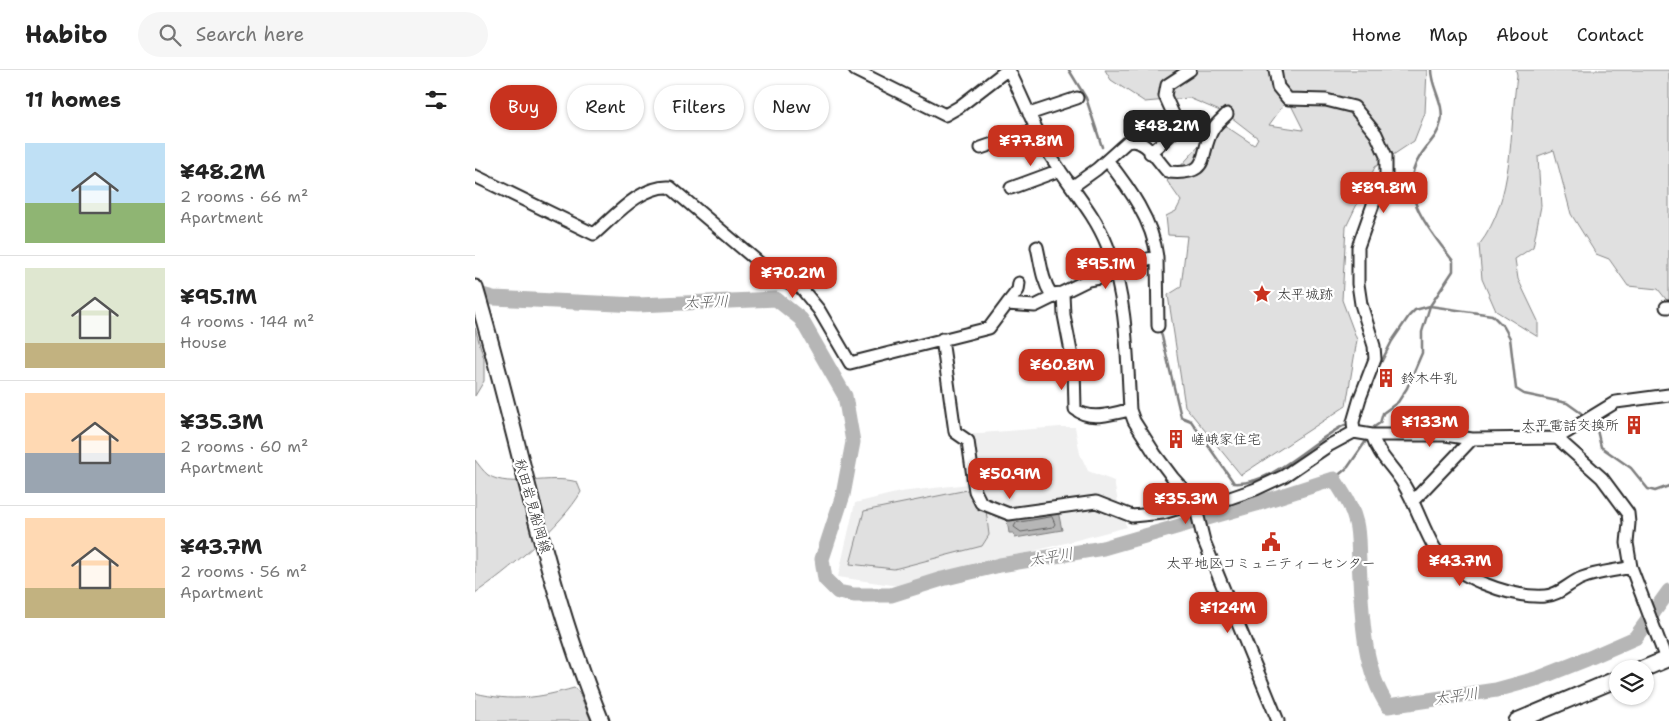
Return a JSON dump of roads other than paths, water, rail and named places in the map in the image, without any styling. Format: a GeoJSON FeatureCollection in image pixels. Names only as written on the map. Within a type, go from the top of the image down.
{"type":"FeatureCollection","features":[{"type":"Feature","properties":{"kind":"main road","name":"秋田岩見船岡線"},"geometry":{"type":"LineString","coordinates":[[475,288],[524,476],[581,670],[601,721]]}},
{"type":"Feature","properties":{"kind":"main road"},"geometry":{"type":"LineString","coordinates":[[1654,665],[1668,659]]}},
{"type":"Feature","properties":{"kind":"main road"},"geometry":{"type":"LineString","coordinates":[[1517,721],[1609,683]]}},
{"type":"Feature","properties":{"kind":"street"},"geometry":{"type":"LineString","coordinates":[[855,70],[945,115],[959,107],[1008,70],[1029,114],[1060,170],[1097,226],[1106,244],[1116,275],[1126,326],[1130,410],[1134,421],[1155,454],[1195,503],[1203,538],[1278,721]]}},
{"type":"Feature","properties":{"kind":"street"},"geometry":{"type":"LineString","coordinates":[[1150,153],[1179,127],[1165,96],[1167,85],[1190,70]]}},
{"type":"Feature","properties":{"kind":"street"},"geometry":{"type":"LineString","coordinates":[[1275,70],[1279,87],[1288,99],[1326,100],[1354,107],[1377,134],[1386,156],[1386,181],[1375,199],[1358,247],[1358,284],[1361,304],[1374,346],[1375,359],[1353,422],[1354,432]]}},
{"type":"Feature","properties":{"kind":"street"},"geometry":{"type":"LineString","coordinates":[[1029,114],[1077,98]]}},
{"type":"Feature","properties":{"kind":"street"},"geometry":{"type":"LineString","coordinates":[[1072,187],[1127,142],[1133,140],[1143,142],[1150,153],[1169,172],[1195,169],[1201,165],[1212,130],[1227,114]]}},
{"type":"Feature","properties":{"kind":"street"},"geometry":{"type":"LineString","coordinates":[[981,148],[1037,129]]}},
{"type":"Feature","properties":{"kind":"street"},"geometry":{"type":"LineString","coordinates":[[1107,160],[1137,204],[1153,236],[1157,257],[1158,326]]}},
{"type":"Feature","properties":{"kind":"street"},"geometry":{"type":"LineString","coordinates":[[1011,188],[1060,170]]}},
{"type":"Feature","properties":{"kind":"street"},"geometry":{"type":"LineString","coordinates":[[475,176],[594,234],[638,196],[650,189],[670,187],[776,276],[801,288],[819,310],[850,363],[989,328],[1018,290],[1019,284]]}},
{"type":"Feature","properties":{"kind":"street"},"geometry":{"type":"LineString","coordinates":[[1037,247],[1043,268],[1043,278],[1048,289],[1051,294],[1063,294]]}},
{"type":"Feature","properties":{"kind":"street"},"geometry":{"type":"LineString","coordinates":[[1116,275],[1120,265],[1157,257]]}},
{"type":"Feature","properties":{"kind":"street"},"geometry":{"type":"LineString","coordinates":[[1007,304],[1035,306],[1063,294],[1088,280],[1116,275]]}},
{"type":"Feature","properties":{"kind":"street"},"geometry":{"type":"LineString","coordinates":[[1063,294],[1064,315],[1074,367],[1075,410],[1081,414],[1091,416],[1130,410]]}},
{"type":"Feature","properties":{"kind":"street"},"geometry":{"type":"LineString","coordinates":[[942,339],[955,432],[968,441],[975,491],[981,503],[1009,514],[1097,502],[1132,516],[1163,512],[1195,503],[1230,498],[1256,489],[1284,476],[1328,446],[1354,432],[1372,435],[1445,435],[1471,439],[1557,438],[1616,402],[1669,395]]}},
{"type":"Feature","properties":{"kind":"street"},"geometry":{"type":"LineString","coordinates":[[1372,435],[1377,451],[1396,472],[1413,500],[1434,547],[1446,561],[1461,573],[1510,592],[1546,596],[1557,594],[1570,583],[1584,577],[1631,567]]}},
{"type":"Feature","properties":{"kind":"street"},"geometry":{"type":"LineString","coordinates":[[1557,438],[1601,478],[1628,513],[1627,543],[1631,567],[1668,659]]}},
{"type":"Feature","properties":{"kind":"street"},"geometry":{"type":"LineString","coordinates":[[1413,500],[1471,439]]}},
{"type":"Feature","properties":{"kind":"water"},"geometry":{"type":"Polygon","coordinates":[[[1058,511],[1062,530],[1015,538],[1014,533],[1009,533],[1007,520],[1058,511]]]}},
{"type":"Feature","properties":{"kind":"waterway"},"geometry":{"type":"LineString","coordinates":[[1069,70],[1086,98],[1102,147]]}},
{"type":"Feature","properties":{"kind":"waterway"},"geometry":{"type":"LineString","coordinates":[[1374,427],[1380,423],[1383,413],[1398,402],[1407,388],[1422,353],[1422,332],[1430,306],[1453,271],[1453,261],[1419,212],[1414,199],[1412,185],[1413,172],[1419,158],[1435,137],[1441,122],[1440,102],[1433,83],[1431,70]]}},
{"type":"Feature","properties":{"kind":"waterway","name":"太平川"},"geometry":{"type":"LineString","coordinates":[[475,293],[493,298],[638,305],[776,299],[801,319],[845,396],[853,442],[843,495],[822,559],[825,579],[838,592],[854,595],[891,595],[942,579],[1000,565],[1103,548],[1256,504],[1334,479],[1350,505],[1356,523],[1364,636],[1373,673],[1379,690],[1388,706],[1496,690],[1539,678],[1587,659],[1635,638],[1669,591]]}},
{"type":"Feature","properties":{"kind":"waterway"},"geometry":{"type":"LineString","coordinates":[[1374,376],[1392,341],[1415,310],[1430,306],[1492,315],[1504,327],[1510,338],[1516,389],[1524,394],[1567,403],[1581,413]]}},
{"type":"Feature","properties":{"kind":"waterway"},"geometry":{"type":"LineString","coordinates":[[1160,328],[1181,417],[1191,421],[1234,483],[1248,482],[1277,470],[1345,425]]}},
{"type":"Feature","properties":{"kind":"waterway"},"geometry":{"type":"LineString","coordinates":[[1592,424],[1597,430],[1601,447],[1631,468],[1648,489],[1655,491],[1669,486]]}},
{"type":"Feature","properties":{"kind":"waterway"},"geometry":{"type":"LineString","coordinates":[[1334,479],[1348,467],[1366,441]]}},
{"type":"Feature","properties":{"kind":"place","name":"太平城跡"},"geometry":{"type":"Point","coordinates":[1262,294]}},
{"type":"Feature","properties":{"kind":"place","name":"鈴木牛乳"},"geometry":{"type":"Point","coordinates":[1386,378]}},
{"type":"Feature","properties":{"kind":"place","name":"太平電話交換所"},"geometry":{"type":"Point","coordinates":[1634,425]}},
{"type":"Feature","properties":{"kind":"place","name":"嵯峨家住宅"},"geometry":{"type":"Point","coordinates":[1176,439]}},
{"type":"Feature","properties":{"kind":"place","name":"太平地区コミュニティーセンター"},"geometry":{"type":"Point","coordinates":[1271,542]}}]}
